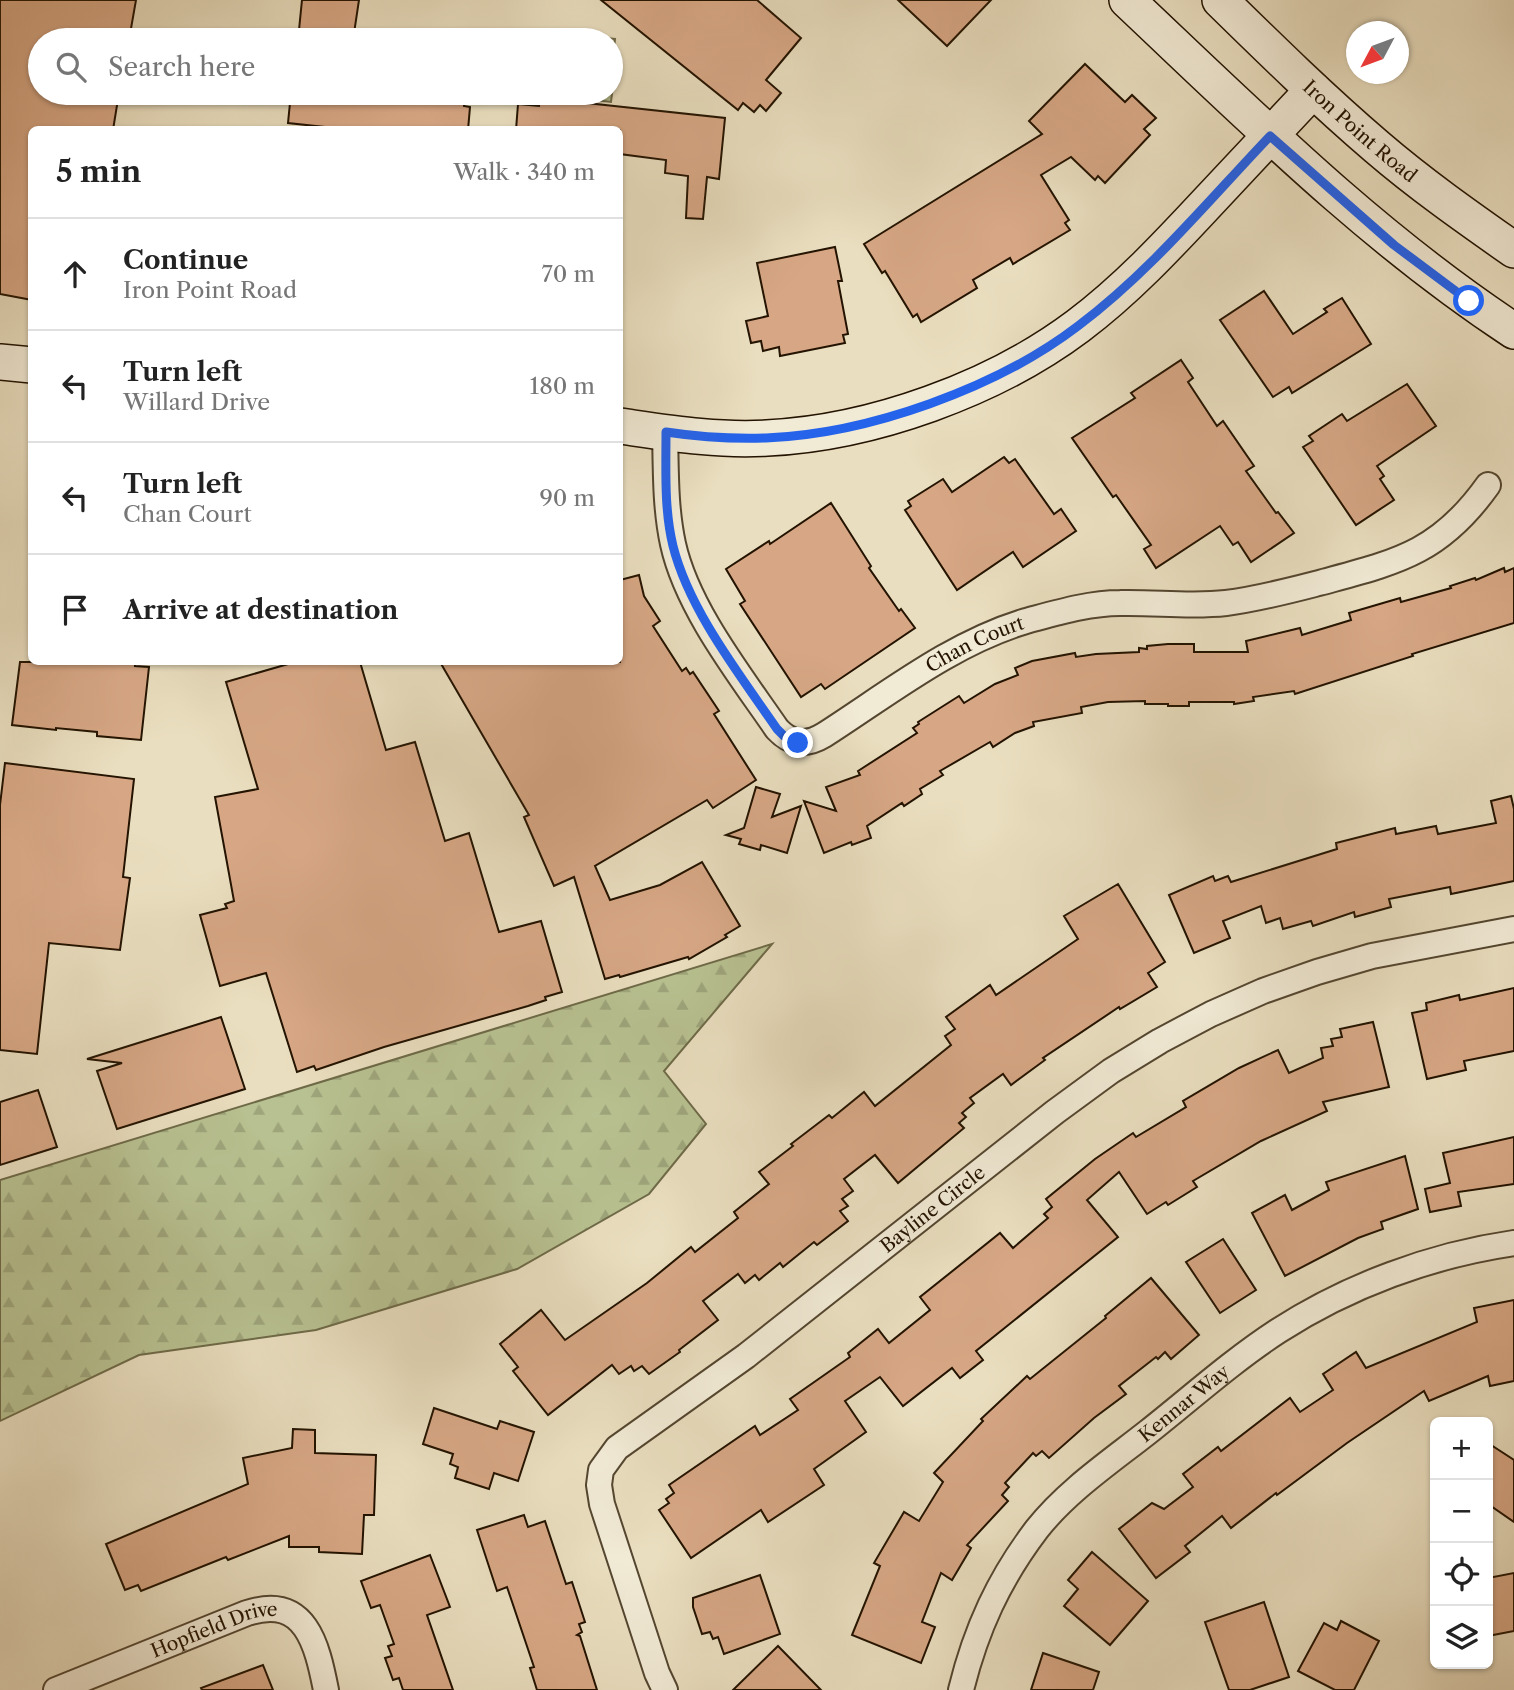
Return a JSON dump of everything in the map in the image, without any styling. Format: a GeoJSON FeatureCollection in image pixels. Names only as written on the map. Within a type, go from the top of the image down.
{"type":"FeatureCollection","features":[{"type":"Feature","properties":{"kind":"main road"},"geometry":{"type":"LineString","coordinates":[[1127,0],[1270,136],[1394,245],[1514,331]]}},
{"type":"Feature","properties":{"kind":"main road","name":"Iron Point Road"},"geometry":{"type":"LineString","coordinates":[[1220,0],[1313,90],[1377,147],[1449,205],[1514,250]]}},
{"type":"Feature","properties":{"kind":"main road"},"geometry":{"type":"LineString","coordinates":[[623,426],[710,438],[768,438],[848,426],[929,404],[1015,365],[1077,327],[1152,262],[1313,90]]}},
{"type":"Feature","properties":{"kind":"main road"},"geometry":{"type":"LineString","coordinates":[[0,362],[28,365]]}},
{"type":"Feature","properties":{"kind":"street","name":"Chan Court"},"geometry":{"type":"LineString","coordinates":[[666,432],[666,496],[669,521],[673,545],[690,594],[777,729],[798,743],[807,743],[824,735],[959,649],[1025,622],[1119,603],[1227,603],[1294,590],[1376,569],[1440,537],[1459,522],[1488,485]]}},
{"type":"Feature","properties":{"kind":"street","name":"Bayline Circle"},"geometry":{"type":"LineString","coordinates":[[665,1690],[657,1673],[602,1504],[599,1485],[601,1470],[617,1448],[746,1356],[1055,1112],[1111,1071],[1160,1041],[1253,996],[1317,972],[1372,956],[1514,929]]}},
{"type":"Feature","properties":{"kind":"street","name":"Kennar Way"},"geometry":{"type":"LineString","coordinates":[[961,1690],[969,1656],[989,1604],[1017,1556],[1040,1526],[1079,1487],[1245,1354],[1333,1300],[1390,1275],[1429,1262],[1489,1247],[1514,1244]]}},
{"type":"Feature","properties":{"kind":"street","name":"Hopfield Drive"},"geometry":{"type":"LineString","coordinates":[[56,1690],[247,1614],[270,1609],[287,1611],[309,1630],[316,1646],[326,1690]]}},
{"type":"Feature","properties":{"kind":"green space"},"geometry":{"type":"Polygon","coordinates":[[[772,944],[664,1071],[706,1124],[649,1194],[517,1269],[316,1330],[139,1355],[0,1421],[0,1180],[772,944]]]}},
{"type":"Feature","properties":{"kind":"building"},"geometry":{"type":"Polygon","coordinates":[[[0,0],[136,0],[131,28],[28,28],[28,105],[117,105],[114,126],[28,126],[28,299],[0,294],[0,0]]]}},
{"type":"Feature","properties":{"kind":"building"},"geometry":{"type":"Polygon","coordinates":[[[302,0],[359,0],[355,28],[299,28],[302,0]]]}},
{"type":"Feature","properties":{"kind":"building"},"geometry":{"type":"Polygon","coordinates":[[[601,0],[757,0],[801,38],[766,80],[781,93],[766,111],[760,105],[754,112],[743,103],[738,110],[601,0]]]}},
{"type":"Feature","properties":{"kind":"building"},"geometry":{"type":"Polygon","coordinates":[[[898,0],[991,0],[947,46],[898,0]]]}},
{"type":"Feature","properties":{"kind":"building"},"geometry":{"type":"Polygon","coordinates":[[[1085,64],[1125,102],[1132,95],[1156,118],[1144,129],[1150,135],[1105,183],[1098,176],[1095,180],[1071,157],[1041,175],[1069,220],[1065,223],[1070,230],[1013,264],[1010,258],[973,280],[977,288],[921,322],[917,314],[913,317],[885,271],[882,273],[864,244],[1042,134],[1029,121],[1085,64]]]}},
{"type":"Feature","properties":{"kind":"building"},"geometry":{"type":"Polygon","coordinates":[[[290,105],[470,107],[468,126],[316,126],[288,123],[290,105]]]}},
{"type":"Feature","properties":{"kind":"building"},"geometry":{"type":"Polygon","coordinates":[[[518,105],[605,105],[725,118],[719,179],[707,177],[703,219],[686,218],[688,176],[665,173],[666,160],[623,154],[623,126],[516,126],[518,105]]]}},
{"type":"Feature","properties":{"kind":"building"},"geometry":{"type":"Polygon","coordinates":[[[835,247],[848,334],[843,335],[845,343],[780,356],[779,347],[763,351],[761,341],[751,343],[746,321],[768,316],[757,263],[835,247]]]}},
{"type":"Feature","properties":{"kind":"building"},"geometry":{"type":"Polygon","coordinates":[[[1264,291],[1293,334],[1327,312],[1324,309],[1342,298],[1371,344],[1292,393],[1289,387],[1273,397],[1220,320],[1264,291]]]}},
{"type":"Feature","properties":{"kind":"building"},"geometry":{"type":"Polygon","coordinates":[[[1181,360],[1193,378],[1188,382],[1217,426],[1223,421],[1254,466],[1246,471],[1294,533],[1251,562],[1238,542],[1233,545],[1220,526],[1156,568],[1144,549],[1151,545],[1072,438],[1135,398],[1131,393],[1181,360]]]}},
{"type":"Feature","properties":{"kind":"building"},"geometry":{"type":"Polygon","coordinates":[[[1407,384],[1436,426],[1377,466],[1384,476],[1380,479],[1394,500],[1356,525],[1303,447],[1313,441],[1309,436],[1342,414],[1347,421],[1407,384]]]}},
{"type":"Feature","properties":{"kind":"building"},"geometry":{"type":"Polygon","coordinates":[[[1004,457],[1009,463],[1015,459],[1054,514],[1061,509],[1076,531],[1023,567],[1013,552],[957,590],[905,510],[911,506],[908,501],[943,479],[952,492],[1004,457]]]}},
{"type":"Feature","properties":{"kind":"building"},"geometry":{"type":"Polygon","coordinates":[[[831,503],[871,566],[869,568],[899,611],[901,609],[915,628],[825,689],[821,684],[801,697],[740,604],[745,601],[726,569],[769,541],[770,544],[831,503]]]}},
{"type":"Feature","properties":{"kind":"building"},"geometry":{"type":"Polygon","coordinates":[[[1504,568],[1505,572],[1514,568],[1514,623],[1295,694],[1294,691],[1253,697],[1254,701],[1234,704],[1189,702],[1189,706],[1145,704],[1145,701],[1108,702],[1081,707],[1082,713],[1033,722],[1034,726],[1015,733],[993,747],[990,742],[940,771],[943,775],[920,789],[922,794],[904,806],[902,803],[867,826],[871,838],[852,845],[851,842],[824,853],[804,801],[836,811],[826,787],[860,775],[858,771],[917,733],[913,728],[918,722],[959,696],[964,703],[995,684],[1018,675],[1015,668],[1032,661],[1075,653],[1076,657],[1139,652],[1139,648],[1168,644],[1194,644],[1194,652],[1248,652],[1246,641],[1300,628],[1302,635],[1351,620],[1349,613],[1400,598],[1401,602],[1451,588],[1450,586],[1475,578],[1476,580],[1504,568]]]}},
{"type":"Feature","properties":{"kind":"building"},"geometry":{"type":"Polygon","coordinates":[[[639,575],[644,596],[660,621],[653,626],[682,671],[686,668],[690,674],[693,672],[719,711],[714,714],[756,780],[713,808],[707,800],[595,866],[610,900],[660,885],[702,862],[740,926],[725,935],[727,937],[689,959],[688,957],[605,979],[574,877],[554,886],[524,817],[529,815],[442,665],[623,665],[623,579],[639,575]]]}},
{"type":"Feature","properties":{"kind":"building"},"geometry":{"type":"Polygon","coordinates":[[[20,662],[28,662],[28,665],[149,667],[141,740],[97,736],[97,732],[12,725],[20,662]]]}},
{"type":"Feature","properties":{"kind":"building"},"geometry":{"type":"Polygon","coordinates":[[[285,665],[361,665],[386,750],[415,742],[445,841],[469,833],[499,932],[541,921],[562,992],[528,1006],[384,1047],[316,1070],[314,1066],[297,1072],[266,973],[220,986],[200,915],[227,908],[225,904],[234,901],[215,797],[258,789],[226,682],[285,665]]]}},
{"type":"Feature","properties":{"kind":"building"},"geometry":{"type":"Polygon","coordinates":[[[5,763],[134,779],[123,877],[130,878],[120,950],[49,943],[37,1054],[0,1050],[0,805],[5,763]]]}},
{"type":"Feature","properties":{"kind":"building"},"geometry":{"type":"Polygon","coordinates":[[[756,787],[780,794],[772,817],[801,806],[787,853],[761,845],[760,850],[739,844],[741,839],[726,835],[744,828],[756,787]]]}},
{"type":"Feature","properties":{"kind":"building"},"geometry":{"type":"Polygon","coordinates":[[[1511,796],[1514,809],[1514,881],[1451,894],[1450,887],[1389,899],[1391,907],[1355,917],[1354,912],[1313,926],[1311,921],[1283,929],[1280,918],[1266,923],[1261,906],[1223,921],[1230,938],[1194,953],[1169,895],[1213,876],[1215,881],[1228,876],[1231,882],[1337,849],[1336,843],[1395,828],[1396,834],[1436,826],[1438,834],[1496,823],[1491,801],[1511,796]]]}},
{"type":"Feature","properties":{"kind":"building"},"geometry":{"type":"Polygon","coordinates":[[[1118,884],[1165,962],[1148,973],[1157,987],[1120,1009],[1119,1007],[1043,1058],[1045,1060],[1011,1085],[1003,1074],[970,1098],[974,1103],[962,1113],[966,1117],[959,1123],[964,1128],[898,1183],[875,1155],[844,1179],[853,1191],[842,1199],[848,1206],[840,1211],[848,1221],[817,1245],[814,1242],[783,1267],[780,1263],[759,1280],[755,1275],[745,1283],[738,1274],[703,1301],[718,1320],[649,1374],[642,1366],[634,1371],[631,1366],[619,1374],[612,1365],[548,1415],[513,1371],[518,1367],[500,1344],[541,1310],[565,1340],[647,1283],[691,1247],[695,1252],[738,1218],[734,1212],[769,1184],[759,1172],[793,1146],[791,1144],[829,1115],[832,1118],[864,1092],[875,1106],[951,1045],[945,1036],[955,1029],[946,1017],[990,985],[996,995],[1078,939],[1064,916],[1118,884]]]}},
{"type":"Feature","properties":{"kind":"building"},"geometry":{"type":"Polygon","coordinates":[[[1514,988],[1514,1051],[1464,1061],[1466,1070],[1427,1079],[1412,1013],[1427,1010],[1426,1003],[1459,995],[1460,1000],[1514,988]]]}},
{"type":"Feature","properties":{"kind":"building"},"geometry":{"type":"Polygon","coordinates":[[[221,1017],[245,1089],[117,1129],[97,1071],[122,1063],[87,1059],[221,1017]]]}},
{"type":"Feature","properties":{"kind":"building"},"geometry":{"type":"Polygon","coordinates":[[[1373,1022],[1389,1087],[1323,1102],[1327,1111],[1261,1141],[1193,1181],[1197,1187],[1147,1214],[1119,1172],[1087,1200],[1118,1237],[976,1351],[983,1360],[960,1378],[952,1368],[903,1406],[880,1377],[845,1401],[866,1432],[814,1469],[824,1485],[768,1522],[761,1510],[691,1558],[659,1510],[669,1503],[666,1499],[674,1493],[669,1485],[755,1426],[760,1435],[798,1410],[790,1399],[850,1357],[848,1353],[878,1329],[889,1343],[930,1310],[920,1297],[1000,1233],[1013,1248],[1048,1218],[1044,1214],[1052,1207],[1046,1199],[1095,1159],[1133,1133],[1136,1137],[1186,1107],[1183,1101],[1239,1068],[1278,1050],[1289,1073],[1323,1058],[1321,1048],[1333,1046],[1331,1039],[1342,1037],[1340,1029],[1373,1022]]]}},
{"type":"Feature","properties":{"kind":"building"},"geometry":{"type":"Polygon","coordinates":[[[38,1090],[57,1147],[0,1165],[0,1102],[38,1090]]]}},
{"type":"Feature","properties":{"kind":"building"},"geometry":{"type":"Polygon","coordinates":[[[1514,1137],[1514,1184],[1458,1192],[1461,1206],[1430,1212],[1425,1189],[1450,1183],[1443,1153],[1514,1137]]]}},
{"type":"Feature","properties":{"kind":"building"},"geometry":{"type":"Polygon","coordinates":[[[1405,1156],[1418,1209],[1381,1222],[1383,1229],[1358,1238],[1285,1276],[1252,1213],[1285,1195],[1292,1210],[1329,1190],[1326,1182],[1405,1156]]]}},
{"type":"Feature","properties":{"kind":"building"},"geometry":{"type":"Polygon","coordinates":[[[1223,1239],[1256,1290],[1220,1313],[1186,1262],[1223,1239]]]}},
{"type":"Feature","properties":{"kind":"building"},"geometry":{"type":"Polygon","coordinates":[[[1151,1278],[1199,1335],[1171,1359],[1165,1352],[1158,1359],[1156,1357],[1119,1386],[1126,1394],[1049,1458],[1042,1451],[1036,1456],[1033,1453],[1005,1483],[1009,1487],[1002,1495],[1008,1501],[967,1545],[971,1548],[952,1580],[941,1573],[922,1622],[935,1627],[921,1663],[852,1635],[880,1566],[874,1563],[904,1512],[919,1521],[943,1482],[934,1473],[983,1421],[981,1419],[1027,1376],[1030,1379],[1151,1278]]]}},
{"type":"Feature","properties":{"kind":"building"},"geometry":{"type":"Polygon","coordinates":[[[1514,1300],[1514,1381],[1490,1386],[1488,1376],[1429,1401],[1424,1391],[1277,1495],[1276,1493],[1231,1528],[1222,1516],[1185,1546],[1190,1552],[1156,1578],[1119,1529],[1152,1503],[1164,1509],[1193,1487],[1183,1474],[1218,1447],[1221,1451],[1290,1398],[1300,1412],[1333,1390],[1323,1374],[1356,1352],[1366,1368],[1477,1322],[1474,1308],[1514,1300]]]}},
{"type":"Feature","properties":{"kind":"building"},"geometry":{"type":"Polygon","coordinates":[[[434,1408],[497,1429],[500,1421],[534,1432],[518,1481],[494,1473],[489,1489],[455,1478],[458,1467],[450,1464],[453,1454],[423,1444],[434,1408]]]}},
{"type":"Feature","properties":{"kind":"building"},"geometry":{"type":"Polygon","coordinates":[[[293,1429],[315,1430],[315,1453],[376,1455],[374,1515],[364,1515],[362,1554],[319,1552],[319,1547],[289,1547],[289,1536],[228,1560],[226,1557],[141,1591],[138,1585],[125,1590],[106,1544],[248,1484],[243,1458],[292,1448],[293,1429]]]}},
{"type":"Feature","properties":{"kind":"building"},"geometry":{"type":"Polygon","coordinates":[[[1493,1446],[1514,1460],[1514,1522],[1493,1507],[1493,1446]]]}},
{"type":"Feature","properties":{"kind":"building"},"geometry":{"type":"Polygon","coordinates":[[[524,1515],[528,1527],[545,1521],[566,1584],[572,1582],[585,1622],[579,1624],[582,1632],[577,1635],[580,1636],[597,1690],[537,1690],[530,1668],[534,1667],[507,1587],[497,1591],[477,1530],[524,1515]]]}},
{"type":"Feature","properties":{"kind":"building"},"geometry":{"type":"Polygon","coordinates":[[[1092,1552],[1148,1601],[1110,1645],[1064,1606],[1078,1589],[1068,1580],[1092,1552]]]}},
{"type":"Feature","properties":{"kind":"building"},"geometry":{"type":"Polygon","coordinates":[[[430,1555],[450,1607],[427,1615],[453,1690],[403,1690],[399,1678],[393,1680],[385,1658],[392,1656],[388,1646],[394,1644],[380,1605],[371,1608],[361,1581],[430,1555]]]}},
{"type":"Feature","properties":{"kind":"building"},"geometry":{"type":"Polygon","coordinates":[[[1514,1573],[1514,1631],[1493,1635],[1493,1606],[1493,1577],[1514,1573]]]}},
{"type":"Feature","properties":{"kind":"building"},"geometry":{"type":"Polygon","coordinates":[[[760,1575],[780,1634],[724,1654],[718,1637],[713,1639],[710,1632],[702,1634],[693,1607],[693,1598],[760,1575]]]}},
{"type":"Feature","properties":{"kind":"building"},"geometry":{"type":"Polygon","coordinates":[[[1264,1602],[1289,1677],[1250,1690],[1229,1690],[1205,1622],[1264,1602]]]}},
{"type":"Feature","properties":{"kind":"building"},"geometry":{"type":"Polygon","coordinates":[[[1341,1621],[1379,1641],[1354,1690],[1335,1690],[1298,1671],[1324,1623],[1337,1630],[1341,1621]]]}},
{"type":"Feature","properties":{"kind":"building"},"geometry":{"type":"Polygon","coordinates":[[[778,1646],[821,1690],[733,1690],[778,1646]]]}},
{"type":"Feature","properties":{"kind":"building"},"geometry":{"type":"Polygon","coordinates":[[[1043,1653],[1099,1672],[1093,1690],[1031,1690],[1043,1653]]]}},
{"type":"Feature","properties":{"kind":"building"},"geometry":{"type":"Polygon","coordinates":[[[263,1665],[273,1690],[201,1688],[263,1665]]]}},
{"type":"Feature","properties":{"kind":"route"},"geometry":{"type":"LineString","coordinates":[[798,743],[777,729],[690,594],[673,545],[669,521],[666,496],[666,432],[710,438],[768,438],[848,426],[929,404],[1025,361],[1077,327],[1152,262],[1270,136],[1394,245],[1469,301]]}}]}
